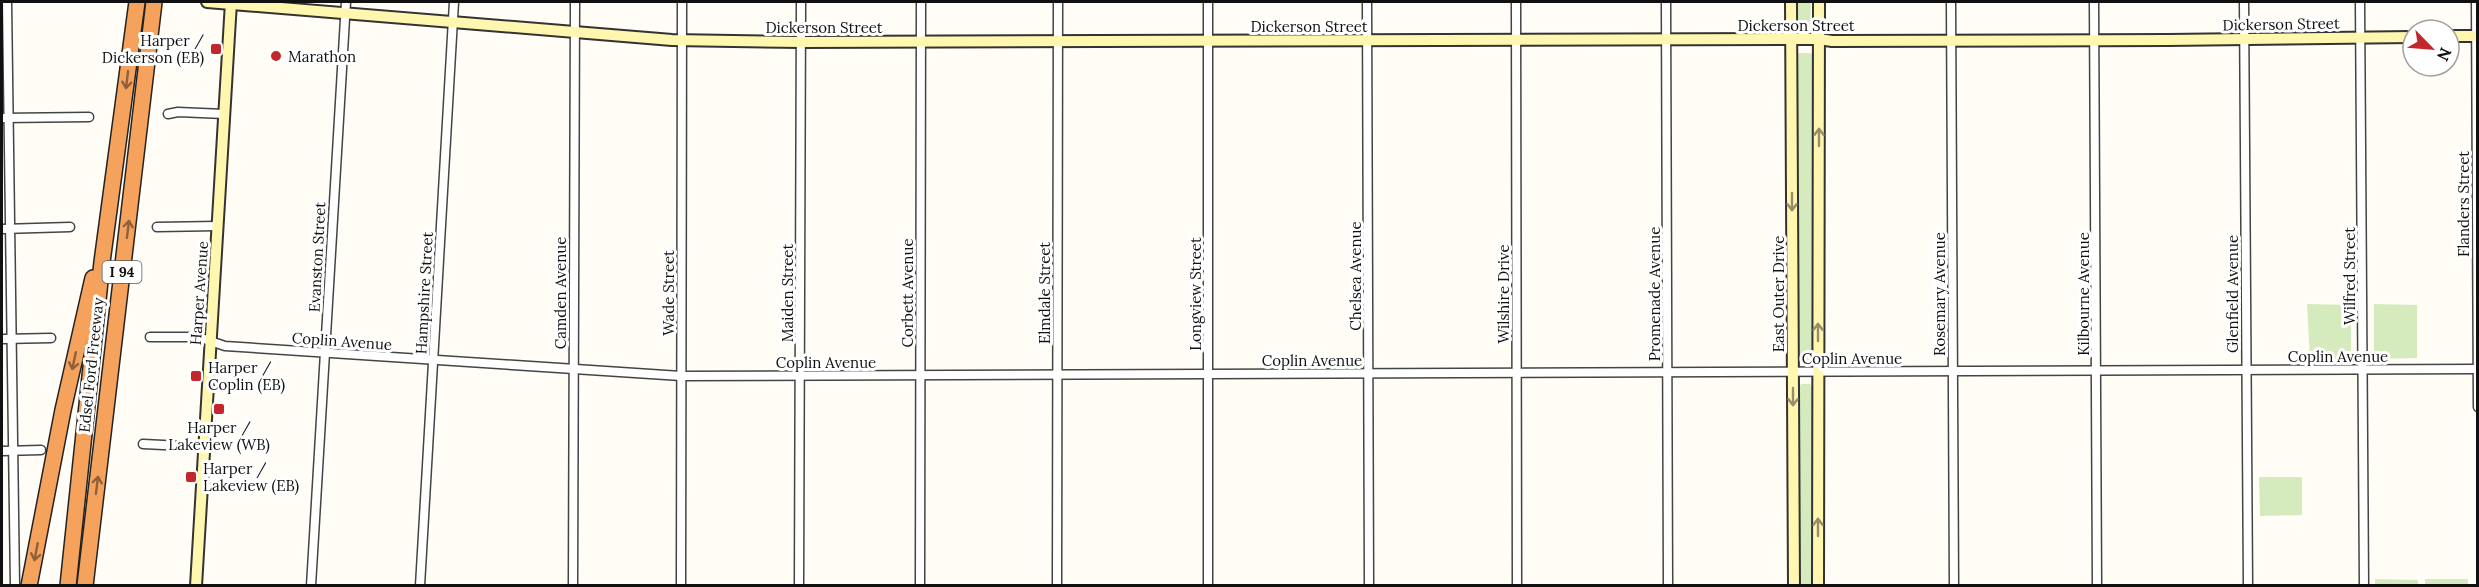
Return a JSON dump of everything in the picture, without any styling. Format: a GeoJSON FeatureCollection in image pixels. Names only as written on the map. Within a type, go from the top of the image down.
{"type":"FeatureCollection","features":[{"type":"Feature","properties":{"kind":"highway","name":"Edsel Ford Freeway"},"geometry":{"type":"LineString","coordinates":[[68,585],[107,222],[137,2]]}},
{"type":"Feature","properties":{"kind":"highway","name":"Edsel Ford Freeway"},"geometry":{"type":"LineString","coordinates":[[85,585],[154,2]]}},
{"type":"Feature","properties":{"kind":"highway"},"geometry":{"type":"LineString","coordinates":[[29,585],[63,410],[107,222]]}},
{"type":"Feature","properties":{"kind":"street"},"geometry":{"type":"LineString","coordinates":[[7,2],[6,228],[12,338],[15,585]]}},
{"type":"Feature","properties":{"kind":"street","name":"Dickerson Street"},"geometry":{"type":"LineString","coordinates":[[207,2],[346,7],[453,22],[682,40],[801,42],[2401,37]]}},
{"type":"Feature","properties":{"kind":"street","name":"Harper Avenue"},"geometry":{"type":"LineString","coordinates":[[196,585],[230,2]]}},
{"type":"Feature","properties":{"kind":"street","name":"Hampshire Street"},"geometry":{"type":"LineString","coordinates":[[420,585],[454,2]]}},
{"type":"Feature","properties":{"kind":"street","name":"Camden Avenue"},"geometry":{"type":"LineString","coordinates":[[573,585],[575,2]]}},
{"type":"Feature","properties":{"kind":"street","name":"Wade Street"},"geometry":{"type":"LineString","coordinates":[[681,585],[682,2]]}},
{"type":"Feature","properties":{"kind":"street","name":"Maiden Street"},"geometry":{"type":"LineString","coordinates":[[799,585],[801,2]]}},
{"type":"Feature","properties":{"kind":"street","name":"Corbett Avenue"},"geometry":{"type":"LineString","coordinates":[[920,585],[921,2]]}},
{"type":"Feature","properties":{"kind":"street","name":"Elmdale Street"},"geometry":{"type":"LineString","coordinates":[[1057,585],[1058,2]]}},
{"type":"Feature","properties":{"kind":"street","name":"Longview Street"},"geometry":{"type":"LineString","coordinates":[[1208,2],[1208,585]]}},
{"type":"Feature","properties":{"kind":"street","name":"Chelsea Avenue"},"geometry":{"type":"LineString","coordinates":[[1367,2],[1369,585]]}},
{"type":"Feature","properties":{"kind":"street","name":"Wilshire Drive"},"geometry":{"type":"LineString","coordinates":[[1516,2],[1517,585]]}},
{"type":"Feature","properties":{"kind":"street","name":"Promenade Avenue"},"geometry":{"type":"LineString","coordinates":[[1666,2],[1668,585]]}},
{"type":"Feature","properties":{"kind":"street","name":"East Outer Drive"},"geometry":{"type":"LineString","coordinates":[[1791,2],[1794,585]]}},
{"type":"Feature","properties":{"kind":"street"},"geometry":{"type":"LineString","coordinates":[[1818,585],[1819,2]]}},
{"type":"Feature","properties":{"kind":"street","name":"Rosemary Avenue"},"geometry":{"type":"LineString","coordinates":[[1952,2],[1954,585]]}},
{"type":"Feature","properties":{"kind":"street","name":"Kilbourne Avenue"},"geometry":{"type":"LineString","coordinates":[[2094,2],[2097,585]]}},
{"type":"Feature","properties":{"kind":"street","name":"Glenfield Avenue"},"geometry":{"type":"LineString","coordinates":[[2244,2],[2248,585]]}},
{"type":"Feature","properties":{"kind":"street","name":"Wilfred Street"},"geometry":{"type":"LineString","coordinates":[[2360,2],[2364,585]]}},
{"type":"Feature","properties":{"kind":"street","name":"Flanders Street"},"geometry":{"type":"LineString","coordinates":[[2476,2],[2478,407]]}},
{"type":"Feature","properties":{"kind":"street","name":"Evanston Street"},"geometry":{"type":"LineString","coordinates":[[311,585],[346,7]]}},
{"type":"Feature","properties":{"kind":"street"},"geometry":{"type":"LineString","coordinates":[[2461,36],[2477,36]]}},
{"type":"Feature","properties":{"kind":"street"},"geometry":{"type":"LineString","coordinates":[[168,114],[178,112],[224,114]]}},
{"type":"Feature","properties":{"kind":"street"},"geometry":{"type":"LineString","coordinates":[[5,118],[89,117]]}},
{"type":"Feature","properties":{"kind":"street"},"geometry":{"type":"LineString","coordinates":[[157,227],[218,226]]}},
{"type":"Feature","properties":{"kind":"street"},"geometry":{"type":"LineString","coordinates":[[6,228],[70,227]]}},
{"type":"Feature","properties":{"kind":"street","name":"Coplin Avenue"},"geometry":{"type":"LineString","coordinates":[[150,337],[198,337],[225,346],[681,376],[2477,369]]}},
{"type":"Feature","properties":{"kind":"street"},"geometry":{"type":"LineString","coordinates":[[2,339],[51,338]]}},
{"type":"Feature","properties":{"kind":"street"},"geometry":{"type":"LineString","coordinates":[[143,444],[204,447]]}},
{"type":"Feature","properties":{"kind":"street"},"geometry":{"type":"LineString","coordinates":[[2,451],[41,450]]}},
{"type":"Feature","properties":{"kind":"green space"},"geometry":{"type":"Polygon","coordinates":[[[1796,2],[1811,2],[1810,29],[1797,28],[1796,2]]]}},
{"type":"Feature","properties":{"kind":"green space"},"geometry":{"type":"Polygon","coordinates":[[[1798,53],[1812,54],[1813,356],[1810,361],[1800,361],[1798,357],[1798,53]]]}},
{"type":"Feature","properties":{"kind":"green space"},"geometry":{"type":"Polygon","coordinates":[[[2307,304],[2351,305],[2351,359],[2310,359],[2307,304]]]}},
{"type":"Feature","properties":{"kind":"green space"},"geometry":{"type":"Polygon","coordinates":[[[2374,304],[2417,305],[2417,358],[2374,359],[2374,304]]]}},
{"type":"Feature","properties":{"kind":"green space"},"geometry":{"type":"Polygon","coordinates":[[[1801,384],[1810,384],[1813,388],[1814,585],[1799,585],[1798,389],[1801,384]]]}},
{"type":"Feature","properties":{"kind":"green space"},"geometry":{"type":"Polygon","coordinates":[[[2259,477],[2302,477],[2302,515],[2260,516],[2259,477]]]}},
{"type":"Feature","properties":{"kind":"green space"},"geometry":{"type":"Polygon","coordinates":[[[2375,579],[2418,580],[2418,585],[2375,585],[2375,579]]]}},
{"type":"Feature","properties":{"kind":"green space"},"geometry":{"type":"Polygon","coordinates":[[[2425,579],[2468,579],[2468,585],[2425,585],[2425,579]]]}},
{"type":"Feature","properties":{"kind":"place","name":"Harper / Dickerson (EB)"},"geometry":{"type":"Point","coordinates":[216,49]}},
{"type":"Feature","properties":{"kind":"place","name":"Marathon"},"geometry":{"type":"Point","coordinates":[276,56]}},
{"type":"Feature","properties":{"kind":"place","name":"Harper / Coplin (EB)"},"geometry":{"type":"Point","coordinates":[196,376]}},
{"type":"Feature","properties":{"kind":"place","name":"Harper / Lakeview (WB)"},"geometry":{"type":"Point","coordinates":[219,409]}},
{"type":"Feature","properties":{"kind":"place","name":"Harper / Lakeview (EB)"},"geometry":{"type":"Point","coordinates":[191,477]}}]}
